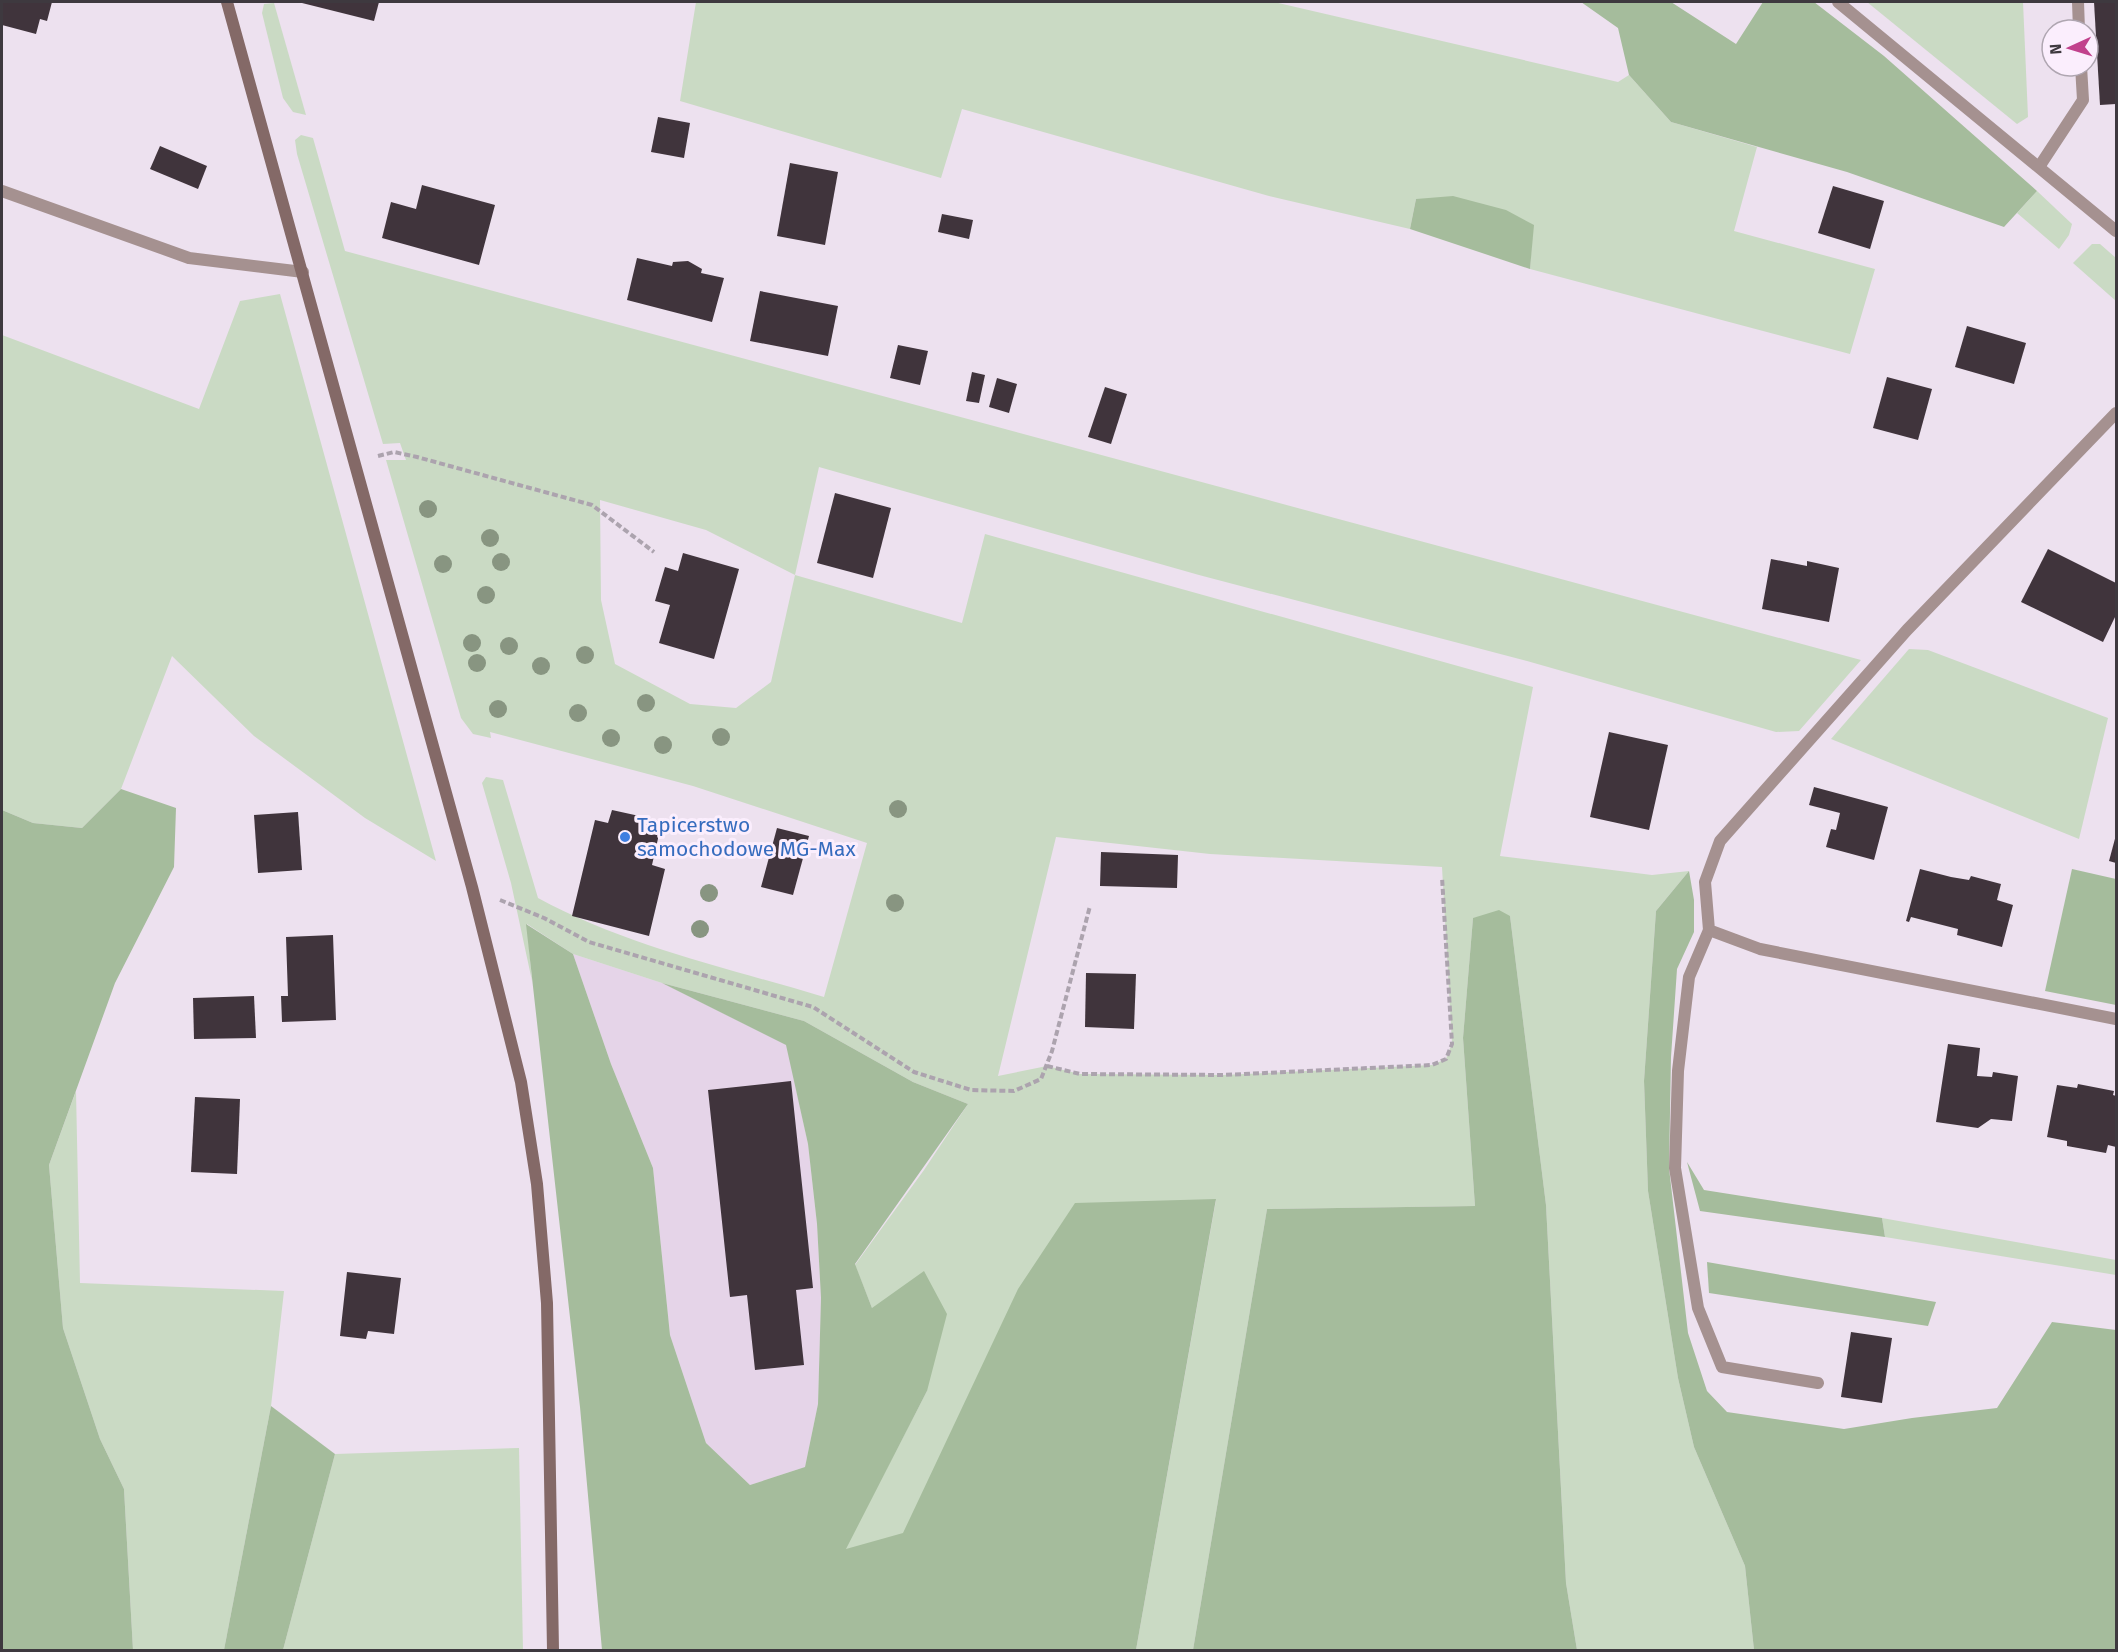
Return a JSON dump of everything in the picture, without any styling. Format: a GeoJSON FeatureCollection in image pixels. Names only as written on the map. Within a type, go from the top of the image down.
{"type":"FeatureCollection","features":[{"type":"Feature","properties":{"kind":"main road"},"geometry":{"type":"LineString","coordinates":[[226,2],[303,272],[472,887],[521,1082],[537,1184],[547,1315],[553,1650]]}},
{"type":"Feature","properties":{"kind":"street"},"geometry":{"type":"LineString","coordinates":[[1838,2],[2116,231]]}},
{"type":"Feature","properties":{"kind":"street"},"geometry":{"type":"LineString","coordinates":[[2078,2],[2079,18]]}},
{"type":"Feature","properties":{"kind":"street"},"geometry":{"type":"LineString","coordinates":[[2039,167],[2083,100],[2082,78]]}},
{"type":"Feature","properties":{"kind":"street"},"geometry":{"type":"LineString","coordinates":[[2,191],[189,258],[303,272]]}},
{"type":"Feature","properties":{"kind":"street"},"geometry":{"type":"LineString","coordinates":[[1818,1383],[1722,1367],[1698,1308],[1675,1168],[1678,1071],[1689,977],[1709,930],[1705,882],[1720,841],[1907,630],[2116,413]]}},
{"type":"Feature","properties":{"kind":"street"},"geometry":{"type":"LineString","coordinates":[[1709,930],[1760,949],[2116,1019]]}},
{"type":"Feature","properties":{"kind":"path"},"geometry":{"type":"LineString","coordinates":[[354,462],[394,452],[592,505],[654,552]]}},
{"type":"Feature","properties":{"kind":"path"},"geometry":{"type":"LineString","coordinates":[[1047,1066],[1080,1074],[1223,1074],[1432,1065],[1446,1059],[1452,1044],[1442,877]]}},
{"type":"Feature","properties":{"kind":"path"},"geometry":{"type":"LineString","coordinates":[[472,887],[589,942],[813,1007],[914,1072],[971,1090],[1014,1092],[1041,1079],[1047,1066],[1090,906]]}},
{"type":"Feature","properties":{"kind":"shaded area"},"geometry":{"type":"Polygon","coordinates":[[[573,954],[662,983],[787,1045],[808,1144],[817,1224],[821,1298],[818,1404],[805,1467],[750,1485],[706,1443],[670,1335],[653,1168],[611,1064],[573,954]]]}},
{"type":"Feature","properties":{"kind":"green space"},"geometry":{"type":"Polygon","coordinates":[[[696,2],[1274,2],[1618,82],[1629,75],[1671,122],[1757,147],[1734,231],[1875,269],[1850,354],[1530,269],[1533,225],[1416,199],[1410,229],[1269,196],[962,109],[941,178],[680,101],[696,2]]]}},
{"type":"Feature","properties":{"kind":"green space"},"geometry":{"type":"Polygon","coordinates":[[[1581,2],[1671,2],[1736,44],[1763,2],[1814,2],[1884,56],[2037,191],[2004,227],[1847,172],[1671,122],[1629,75],[1618,28],[1581,2]]]}},
{"type":"Feature","properties":{"kind":"green space"},"geometry":{"type":"Polygon","coordinates":[[[1867,2],[2023,2],[2028,117],[2017,124],[1867,2]]]}},
{"type":"Feature","properties":{"kind":"green space"},"geometry":{"type":"Polygon","coordinates":[[[274,3],[306,115],[293,112],[283,98],[262,13],[264,4],[274,3]]]}},
{"type":"Feature","properties":{"kind":"green space"},"geometry":{"type":"Polygon","coordinates":[[[301,135],[313,138],[345,251],[1861,660],[1799,731],[1776,732],[1527,661],[1199,575],[819,467],[795,575],[962,623],[985,534],[1533,687],[1500,856],[1652,875],[1689,871],[1656,911],[1644,1081],[1648,1191],[1678,1378],[1694,1447],[1745,1566],[1754,1650],[1577,1650],[1566,1583],[1546,1205],[1510,916],[1473,918],[1463,1038],[1475,1206],[1267,1209],[1193,1650],[1136,1650],[1216,1200],[957,1650],[845,1549],[927,1391],[872,1308],[855,1265],[924,1170],[968,1104],[913,1082],[804,1021],[662,983],[573,954],[527,924],[532,981],[511,883],[482,783],[486,777],[503,780],[538,898],[606,930],[642,943],[824,997],[867,843],[693,786],[490,732],[491,738],[473,734],[461,718],[386,460],[406,460],[400,443],[383,444],[297,154],[295,140],[301,135]],[[600,500],[601,600],[615,664],[690,704],[736,708],[771,682],[795,575],[706,530],[600,500]],[[1056,837],[998,1076],[1047,1066],[1080,1074],[1223,1075],[1432,1065],[1446,1059],[1452,1043],[1442,867],[1210,854],[1056,837]]]}},
{"type":"Feature","properties":{"kind":"green space"},"geometry":{"type":"Polygon","coordinates":[[[2037,191],[2072,224],[2069,235],[2059,249],[2017,213],[2037,191]]]}},
{"type":"Feature","properties":{"kind":"green space"},"geometry":{"type":"Polygon","coordinates":[[[1453,196],[1506,210],[1534,225],[1530,269],[1410,229],[1416,199],[1453,196]]]}},
{"type":"Feature","properties":{"kind":"green space"},"geometry":{"type":"Polygon","coordinates":[[[2092,244],[2100,244],[2116,258],[2116,301],[2073,263],[2092,244]]]}},
{"type":"Feature","properties":{"kind":"green space"},"geometry":{"type":"Polygon","coordinates":[[[280,294],[436,861],[365,818],[254,736],[172,656],[121,789],[82,828],[33,823],[2,810],[2,335],[199,409],[240,301],[280,294]]]}},
{"type":"Feature","properties":{"kind":"green space"},"geometry":{"type":"Polygon","coordinates":[[[1909,649],[1928,650],[2108,718],[2079,839],[1831,739],[1909,649]]]}},
{"type":"Feature","properties":{"kind":"green space"},"geometry":{"type":"Polygon","coordinates":[[[121,789],[176,808],[174,867],[115,983],[49,1165],[63,1328],[100,1439],[124,1489],[133,1650],[2,1650],[2,810],[33,823],[82,828],[121,789]]]}},
{"type":"Feature","properties":{"kind":"green space"},"geometry":{"type":"Polygon","coordinates":[[[2072,869],[2116,879],[2116,1005],[2045,991],[2072,869]]]}},
{"type":"Feature","properties":{"kind":"green space"},"geometry":{"type":"Polygon","coordinates":[[[1689,871],[1694,900],[1694,932],[1677,969],[1671,1057],[1669,1168],[1688,1333],[1707,1391],[1727,1412],[1844,1429],[1997,1408],[2052,1322],[2116,1330],[2116,1650],[1754,1650],[1745,1566],[1694,1447],[1678,1378],[1648,1191],[1644,1081],[1656,911],[1689,871]]]}},
{"type":"Feature","properties":{"kind":"green space"},"geometry":{"type":"Polygon","coordinates":[[[1499,910],[1510,916],[1546,1205],[1566,1583],[1577,1650],[1193,1650],[1267,1209],[1475,1206],[1463,1038],[1473,918],[1499,910]]]}},
{"type":"Feature","properties":{"kind":"green space"},"geometry":{"type":"Polygon","coordinates":[[[526,924],[573,954],[611,1064],[653,1168],[670,1335],[706,1443],[750,1485],[805,1467],[818,1404],[821,1298],[817,1224],[808,1144],[786,1045],[662,983],[804,1021],[913,1082],[968,1104],[855,1264],[872,1308],[924,1271],[947,1314],[927,1391],[846,1549],[903,1533],[1018,1289],[1075,1203],[1216,1199],[1136,1650],[602,1650],[580,1407],[526,924]]]}},
{"type":"Feature","properties":{"kind":"green space"},"geometry":{"type":"Polygon","coordinates":[[[76,1091],[80,1283],[284,1291],[271,1406],[224,1650],[133,1650],[124,1489],[100,1439],[63,1328],[49,1165],[76,1091]]]}},
{"type":"Feature","properties":{"kind":"green space"},"geometry":{"type":"Polygon","coordinates":[[[1687,1162],[1704,1190],[1882,1218],[1885,1237],[1700,1211],[1687,1162]]]}},
{"type":"Feature","properties":{"kind":"green space"},"geometry":{"type":"Polygon","coordinates":[[[1882,1218],[2116,1260],[2116,1275],[1885,1237],[1882,1218]]]}},
{"type":"Feature","properties":{"kind":"green space"},"geometry":{"type":"Polygon","coordinates":[[[1707,1262],[1936,1302],[1928,1326],[1709,1293],[1707,1262]]]}},
{"type":"Feature","properties":{"kind":"green space"},"geometry":{"type":"Polygon","coordinates":[[[271,1406],[335,1454],[283,1650],[224,1650],[271,1406]]]}},
{"type":"Feature","properties":{"kind":"green space"},"geometry":{"type":"Polygon","coordinates":[[[519,1448],[523,1650],[283,1650],[335,1454],[519,1448]]]}},
{"type":"Feature","properties":{"kind":"building"},"geometry":{"type":"Polygon","coordinates":[[[2,2],[52,2],[47,21],[40,19],[36,34],[2,25],[2,2]]]}},
{"type":"Feature","properties":{"kind":"building"},"geometry":{"type":"Polygon","coordinates":[[[298,2],[379,2],[374,21],[298,2]]]}},
{"type":"Feature","properties":{"kind":"building"},"geometry":{"type":"Polygon","coordinates":[[[2094,2],[2116,2],[2116,104],[2100,105],[2100,18],[2095,18],[2094,2]]]}},
{"type":"Feature","properties":{"kind":"building"},"geometry":{"type":"Polygon","coordinates":[[[658,117],[690,123],[684,158],[651,152],[658,117]]]}},
{"type":"Feature","properties":{"kind":"building"},"geometry":{"type":"Polygon","coordinates":[[[160,146],[207,166],[198,189],[150,169],[160,146]]]}},
{"type":"Feature","properties":{"kind":"building"},"geometry":{"type":"Polygon","coordinates":[[[790,163],[838,172],[825,245],[777,236],[790,163]]]}},
{"type":"Feature","properties":{"kind":"building"},"geometry":{"type":"Polygon","coordinates":[[[422,185],[495,205],[479,265],[382,238],[391,202],[416,209],[422,185]]]}},
{"type":"Feature","properties":{"kind":"building"},"geometry":{"type":"Polygon","coordinates":[[[1833,186],[1884,201],[1870,249],[1818,233],[1833,186]]]}},
{"type":"Feature","properties":{"kind":"building"},"geometry":{"type":"Polygon","coordinates":[[[942,214],[973,220],[969,239],[938,232],[942,214]]]}},
{"type":"Feature","properties":{"kind":"building"},"geometry":{"type":"Polygon","coordinates":[[[637,258],[672,266],[673,262],[688,261],[702,269],[701,273],[724,278],[712,322],[627,300],[637,258]]]}},
{"type":"Feature","properties":{"kind":"building"},"geometry":{"type":"Polygon","coordinates":[[[760,291],[838,306],[828,356],[750,341],[760,291]]]}},
{"type":"Feature","properties":{"kind":"building"},"geometry":{"type":"Polygon","coordinates":[[[1967,326],[2026,343],[2014,384],[1955,367],[1967,326]]]}},
{"type":"Feature","properties":{"kind":"building"},"geometry":{"type":"Polygon","coordinates":[[[898,345],[928,351],[920,385],[890,378],[898,345]]]}},
{"type":"Feature","properties":{"kind":"building"},"geometry":{"type":"Polygon","coordinates":[[[972,372],[985,375],[979,403],[966,401],[972,372]]]}},
{"type":"Feature","properties":{"kind":"building"},"geometry":{"type":"Polygon","coordinates":[[[1887,377],[1932,389],[1918,440],[1873,428],[1887,377]]]}},
{"type":"Feature","properties":{"kind":"building"},"geometry":{"type":"Polygon","coordinates":[[[997,378],[1017,384],[1009,413],[989,407],[997,378]]]}},
{"type":"Feature","properties":{"kind":"building"},"geometry":{"type":"Polygon","coordinates":[[[1105,387],[1127,394],[1111,444],[1088,437],[1105,387]]]}},
{"type":"Feature","properties":{"kind":"building"},"geometry":{"type":"Polygon","coordinates":[[[835,493],[891,508],[873,578],[817,563],[835,493]]]}},
{"type":"Feature","properties":{"kind":"building"},"geometry":{"type":"Polygon","coordinates":[[[2048,549],[2116,583],[2116,615],[2103,642],[2021,602],[2048,549]]]}},
{"type":"Feature","properties":{"kind":"building"},"geometry":{"type":"Polygon","coordinates":[[[683,553],[739,569],[714,659],[659,643],[670,605],[655,601],[665,567],[678,571],[683,553]]]}},
{"type":"Feature","properties":{"kind":"building"},"geometry":{"type":"Polygon","coordinates":[[[1771,559],[1807,566],[1807,561],[1839,568],[1829,622],[1762,609],[1771,559]]]}},
{"type":"Feature","properties":{"kind":"building"},"geometry":{"type":"Polygon","coordinates":[[[1609,732],[1668,745],[1649,830],[1590,817],[1609,732]]]}},
{"type":"Feature","properties":{"kind":"building"},"geometry":{"type":"Polygon","coordinates":[[[1814,787],[1888,807],[1874,860],[1826,847],[1831,829],[1836,830],[1840,813],[1809,805],[1814,787]]]}},
{"type":"Feature","properties":{"kind":"building"},"geometry":{"type":"Polygon","coordinates":[[[612,810],[662,821],[652,865],[665,869],[649,936],[572,916],[595,820],[608,823],[612,810]]]}},
{"type":"Feature","properties":{"kind":"building"},"geometry":{"type":"Polygon","coordinates":[[[298,812],[302,870],[258,873],[254,815],[298,812]]]}},
{"type":"Feature","properties":{"kind":"building"},"geometry":{"type":"Polygon","coordinates":[[[777,828],[809,836],[793,895],[761,887],[777,828]]]}},
{"type":"Feature","properties":{"kind":"building"},"geometry":{"type":"Polygon","coordinates":[[[2116,835],[2116,863],[2109,861],[2116,835]]]}},
{"type":"Feature","properties":{"kind":"building"},"geometry":{"type":"Polygon","coordinates":[[[1101,852],[1178,855],[1177,888],[1100,886],[1101,852]]]}},
{"type":"Feature","properties":{"kind":"building"},"geometry":{"type":"Polygon","coordinates":[[[1920,869],[1969,880],[1971,876],[2001,884],[1997,900],[2013,905],[2002,947],[1957,935],[1958,929],[1911,917],[1909,922],[1906,921],[1920,869]]]}},
{"type":"Feature","properties":{"kind":"building"},"geometry":{"type":"Polygon","coordinates":[[[333,935],[336,1020],[282,1022],[281,996],[288,996],[286,937],[333,935]]]}},
{"type":"Feature","properties":{"kind":"building"},"geometry":{"type":"Polygon","coordinates":[[[1086,973],[1136,974],[1134,1029],[1085,1027],[1086,973]]]}},
{"type":"Feature","properties":{"kind":"building"},"geometry":{"type":"Polygon","coordinates":[[[254,996],[256,1038],[194,1039],[193,998],[254,996]]]}},
{"type":"Feature","properties":{"kind":"building"},"geometry":{"type":"Polygon","coordinates":[[[1948,1044],[1980,1048],[1977,1076],[1992,1077],[1993,1072],[2018,1076],[2012,1121],[1991,1119],[1978,1128],[1936,1122],[1948,1044]]]}},
{"type":"Feature","properties":{"kind":"building"},"geometry":{"type":"Polygon","coordinates":[[[791,1081],[813,1288],[796,1290],[804,1365],[755,1370],[747,1295],[730,1297],[708,1090],[791,1081]]]}},
{"type":"Feature","properties":{"kind":"building"},"geometry":{"type":"Polygon","coordinates":[[[2078,1084],[2114,1091],[2113,1095],[2116,1096],[2116,1147],[2108,1145],[2106,1153],[2067,1146],[2067,1141],[2047,1137],[2057,1085],[2077,1088],[2078,1084]]]}},
{"type":"Feature","properties":{"kind":"building"},"geometry":{"type":"Polygon","coordinates":[[[195,1097],[240,1099],[237,1174],[191,1172],[195,1097]]]}},
{"type":"Feature","properties":{"kind":"building"},"geometry":{"type":"Polygon","coordinates":[[[347,1272],[401,1278],[394,1334],[368,1331],[366,1339],[340,1336],[347,1272]]]}},
{"type":"Feature","properties":{"kind":"building"},"geometry":{"type":"Polygon","coordinates":[[[1851,1332],[1892,1338],[1882,1403],[1841,1397],[1851,1332]]]}},
{"type":"Feature","properties":{"kind":"place","name":"Tapicerstwo samochodowe MG-Max"},"geometry":{"type":"Point","coordinates":[625,837]}}]}
